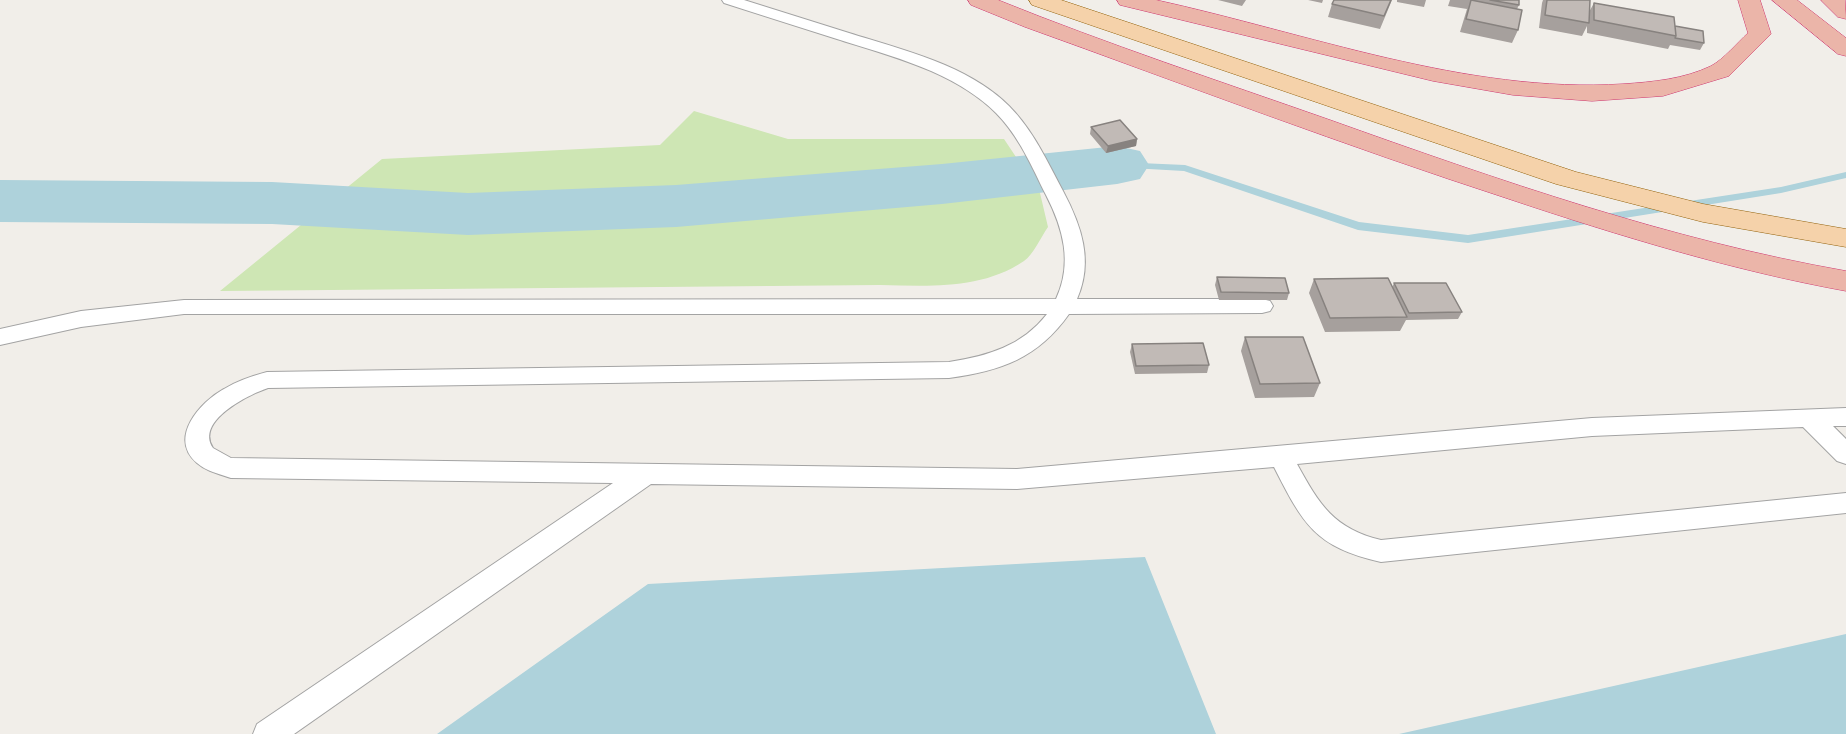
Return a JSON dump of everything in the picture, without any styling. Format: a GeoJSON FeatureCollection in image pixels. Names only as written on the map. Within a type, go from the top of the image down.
{"type":"FeatureCollection","features":[{"type":"Feature","properties":{"kind":"highway"},"geometry":{"type":"LineString","coordinates":[[979,0],[1043,26],[1476,180],[1671,242],[1846,281]]}},
{"type":"Feature","properties":{"kind":"highway"},"geometry":{"type":"LineString","coordinates":[[1128,0],[1371,61],[1505,87],[1581,93],[1660,88],[1689,82],[1725,69],[1741,58],[1760,34],[1749,0]]}},
{"type":"Feature","properties":{"kind":"highway"},"geometry":{"type":"LineString","coordinates":[[1783,0],[1846,49]]}},
{"type":"Feature","properties":{"kind":"highway"},"geometry":{"type":"LineString","coordinates":[[1832,0],[1846,12]]}},
{"type":"Feature","properties":{"kind":"main road"},"geometry":{"type":"LineString","coordinates":[[1040,0],[1430,125],[1635,182],[1745,206],[1846,222]]}},
{"type":"Feature","properties":{"kind":"main road"},"geometry":{"type":"LineString","coordinates":[[1077,0],[1430,125],[1566,178],[1633,196],[1764,225],[1846,238]]}},
{"type":"Feature","properties":{"kind":"lane"},"geometry":{"type":"LineString","coordinates":[[729,0],[909,57],[957,77],[987,96],[1011,119],[1030,145],[1067,219],[1075,250],[1073,279],[1064,306],[1056,320],[1037,338],[1012,354],[983,365],[949,369],[267,380],[244,388],[215,407],[201,425],[197,444],[200,454],[212,463],[231,468],[1017,479],[1114,473],[1591,427],[1846,417]]}},
{"type":"Feature","properties":{"kind":"lane"},"geometry":{"type":"LineString","coordinates":[[0,337],[81,319],[184,307],[1262,306]]}},
{"type":"Feature","properties":{"kind":"lane"},"geometry":{"type":"LineString","coordinates":[[1809,417],[1846,454]]}},
{"type":"Feature","properties":{"kind":"lane"},"geometry":{"type":"LineString","coordinates":[[1281,457],[1312,515],[1325,529],[1341,540],[1361,548],[1381,551],[1846,503]]}},
{"type":"Feature","properties":{"kind":"lane"},"geometry":{"type":"LineString","coordinates":[[268,734],[646,474]]}},
{"type":"Feature","properties":{"kind":"green space"},"geometry":{"type":"Polygon","coordinates":[[[694,111],[788,139],[1004,139],[1040,193],[1048,227],[1034,250],[1024,261],[990,277],[954,284],[220,291],[382,159],[660,145],[694,111]]]}},
{"type":"Feature","properties":{"kind":"water"},"geometry":{"type":"Polygon","coordinates":[[[1145,557],[1216,734],[437,734],[648,584],[1145,557]]]}},
{"type":"Feature","properties":{"kind":"water"},"geometry":{"type":"Polygon","coordinates":[[[1846,634],[1846,734],[1399,734],[1846,634]]]}},
{"type":"Feature","properties":{"kind":"building"},"geometry":{"type":"Polygon","coordinates":[[[1334,0],[1391,0],[1384,16],[1332,4],[1334,0]]]}},
{"type":"Feature","properties":{"kind":"building"},"geometry":{"type":"Polygon","coordinates":[[[1471,0],[1522,10],[1518,30],[1466,19],[1471,0]]]}},
{"type":"Feature","properties":{"kind":"building"},"geometry":{"type":"Polygon","coordinates":[[[1490,0],[1519,0],[1519,5],[1490,0]]]}},
{"type":"Feature","properties":{"kind":"building"},"geometry":{"type":"Polygon","coordinates":[[[1547,0],[1590,0],[1589,23],[1545,15],[1547,0]]]}},
{"type":"Feature","properties":{"kind":"building"},"geometry":{"type":"Polygon","coordinates":[[[1594,3],[1674,17],[1676,36],[1594,20],[1594,3]]]}},
{"type":"Feature","properties":{"kind":"building"},"geometry":{"type":"Polygon","coordinates":[[[1675,26],[1703,31],[1704,43],[1675,38],[1675,26]]]}},
{"type":"Feature","properties":{"kind":"building"},"geometry":{"type":"Polygon","coordinates":[[[1120,120],[1137,139],[1108,146],[1091,127],[1120,120]]]}},
{"type":"Feature","properties":{"kind":"building"},"geometry":{"type":"Polygon","coordinates":[[[1217,277],[1285,278],[1289,293],[1221,292],[1217,277]]]}},
{"type":"Feature","properties":{"kind":"building"},"geometry":{"type":"Polygon","coordinates":[[[1388,278],[1407,317],[1330,318],[1314,279],[1388,278]]]}},
{"type":"Feature","properties":{"kind":"building"},"geometry":{"type":"Polygon","coordinates":[[[1394,283],[1446,283],[1462,312],[1409,313],[1394,283]]]}},
{"type":"Feature","properties":{"kind":"building"},"geometry":{"type":"Polygon","coordinates":[[[1245,337],[1303,337],[1320,383],[1260,384],[1245,337]]]}},
{"type":"Feature","properties":{"kind":"building"},"geometry":{"type":"Polygon","coordinates":[[[1203,343],[1209,365],[1136,366],[1132,344],[1203,343]]]}},
{"type":"Feature","properties":{"kind":"waterway"},"geometry":{"type":"LineString","coordinates":[[1117,165],[1185,168],[1358,226],[1468,239],[1781,190],[1846,175]]}},
{"type":"Feature","properties":{"kind":"waterway"},"geometry":{"type":"LineString","coordinates":[[0,201],[272,203],[468,214],[676,206],[942,184],[1117,165]]}}]}
